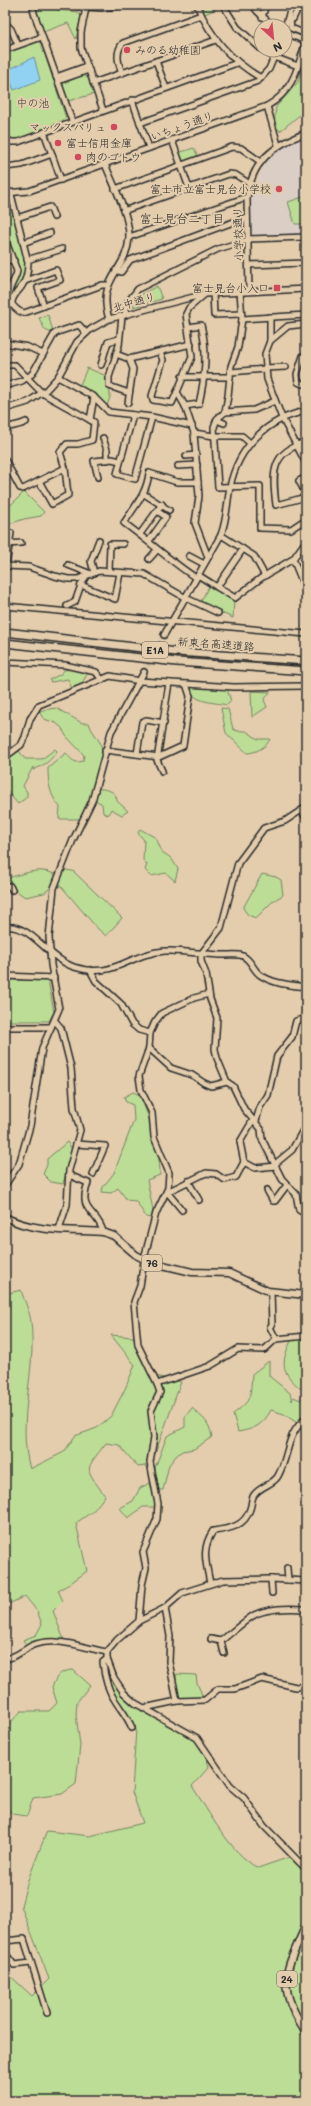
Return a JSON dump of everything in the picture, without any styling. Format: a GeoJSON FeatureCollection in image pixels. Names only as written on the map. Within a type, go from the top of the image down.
{"type":"FeatureCollection","features":[{"type":"Feature","properties":{"kind":"highway","name":"新東名高速道路"},"geometry":{"type":"LineString","coordinates":[[5,632],[177,652],[306,661]]}},
{"type":"Feature","properties":{"kind":"highway","name":"新東名高速道路"},"geometry":{"type":"LineString","coordinates":[[5,643],[156,660],[306,671]]}},
{"type":"Feature","properties":{"kind":"main road","name":"76"},"geometry":{"type":"LineString","coordinates":[[5,1217],[13,1222],[29,1226],[103,1232],[118,1238],[136,1255],[144,1259],[184,1271],[229,1273],[271,1292],[306,1295]]}},
{"type":"Feature","properties":{"kind":"main road","name":"24"},"geometry":{"type":"LineString","coordinates":[[306,1925],[289,1963],[287,1980],[288,2001],[306,2032]]}},
{"type":"Feature","properties":{"kind":"street"},"geometry":{"type":"LineString","coordinates":[[33,5],[34,13],[42,37],[72,121]]}},
{"type":"Feature","properties":{"kind":"street"},"geometry":{"type":"LineString","coordinates":[[60,5],[86,8],[126,5]]}},
{"type":"Feature","properties":{"kind":"street"},"geometry":{"type":"LineString","coordinates":[[197,5],[201,15],[216,40],[237,63],[261,78]]}},
{"type":"Feature","properties":{"kind":"street"},"geometry":{"type":"LineString","coordinates":[[223,5],[237,27],[253,42]]}},
{"type":"Feature","properties":{"kind":"street"},"geometry":{"type":"LineString","coordinates":[[253,5],[262,16]]}},
{"type":"Feature","properties":{"kind":"street"},"geometry":{"type":"LineString","coordinates":[[262,16],[266,5]]}},
{"type":"Feature","properties":{"kind":"street"},"geometry":{"type":"LineString","coordinates":[[289,18],[292,5]]}},
{"type":"Feature","properties":{"kind":"street"},"geometry":{"type":"LineString","coordinates":[[86,8],[80,41],[103,110]]}},
{"type":"Feature","properties":{"kind":"street"},"geometry":{"type":"LineString","coordinates":[[293,19],[298,8]]}},
{"type":"Feature","properties":{"kind":"street"},"geometry":{"type":"LineString","coordinates":[[122,73],[118,58],[119,48],[123,43],[201,15]]}},
{"type":"Feature","properties":{"kind":"street"},"geometry":{"type":"LineString","coordinates":[[5,23],[10,29],[18,46]]}},
{"type":"Feature","properties":{"kind":"street"},"geometry":{"type":"LineString","coordinates":[[293,29],[306,34]]}},
{"type":"Feature","properties":{"kind":"street"},"geometry":{"type":"LineString","coordinates":[[293,36],[306,41]]}},
{"type":"Feature","properties":{"kind":"street"},"geometry":{"type":"LineString","coordinates":[[5,50],[42,37]]}},
{"type":"Feature","properties":{"kind":"street"},"geometry":{"type":"LineString","coordinates":[[93,83],[216,40]]}},
{"type":"Feature","properties":{"kind":"street","name":"いちょう通り"},"geometry":{"type":"LineString","coordinates":[[5,193],[11,194],[25,192],[267,106],[283,95],[291,86],[306,41]]}},
{"type":"Feature","properties":{"kind":"street"},"geometry":{"type":"LineString","coordinates":[[140,123],[247,85],[261,78],[269,69],[274,58]]}},
{"type":"Feature","properties":{"kind":"street"},"geometry":{"type":"LineString","coordinates":[[277,58],[298,66]]}},
{"type":"Feature","properties":{"kind":"street"},"geometry":{"type":"LineString","coordinates":[[156,61],[166,88]]}},
{"type":"Feature","properties":{"kind":"street"},"geometry":{"type":"LineString","coordinates":[[5,138],[11,142],[18,142],[72,121],[237,63]]}},
{"type":"Feature","properties":{"kind":"street"},"geometry":{"type":"LineString","coordinates":[[57,79],[88,68]]}},
{"type":"Feature","properties":{"kind":"street"},"geometry":{"type":"LineString","coordinates":[[132,100],[149,148]]}},
{"type":"Feature","properties":{"kind":"street"},"geometry":{"type":"LineString","coordinates":[[267,106],[278,145]]}},
{"type":"Feature","properties":{"kind":"street"},"geometry":{"type":"LineString","coordinates":[[44,132],[60,180]]}},
{"type":"Feature","properties":{"kind":"street","name":"小学校通り"},"geometry":{"type":"LineString","coordinates":[[249,291],[247,197],[250,184],[261,162],[278,145],[306,134]]}},
{"type":"Feature","properties":{"kind":"street"},"geometry":{"type":"LineString","coordinates":[[172,140],[189,188]]}},
{"type":"Feature","properties":{"kind":"street"},"geometry":{"type":"LineString","coordinates":[[115,189],[232,147],[241,148],[261,162]]}},
{"type":"Feature","properties":{"kind":"street"},"geometry":{"type":"LineString","coordinates":[[5,166],[22,165],[52,154]]}},
{"type":"Feature","properties":{"kind":"street"},"geometry":{"type":"LineString","coordinates":[[106,164],[123,211],[129,237],[126,251],[108,285],[105,302],[109,319]]}},
{"type":"Feature","properties":{"kind":"street"},"geometry":{"type":"LineString","coordinates":[[123,211],[229,174],[236,175],[250,184]]}},
{"type":"Feature","properties":{"kind":"street"},"geometry":{"type":"LineString","coordinates":[[11,194],[27,260],[28,272],[25,281],[14,296],[12,303]]}},
{"type":"Feature","properties":{"kind":"street"},"geometry":{"type":"LineString","coordinates":[[129,237],[247,197]]}},
{"type":"Feature","properties":{"kind":"street"},"geometry":{"type":"LineString","coordinates":[[17,218],[50,207],[54,217]]}},
{"type":"Feature","properties":{"kind":"street"},"geometry":{"type":"LineString","coordinates":[[116,270],[121,272],[130,260],[247,217]]}},
{"type":"Feature","properties":{"kind":"street"},"geometry":{"type":"LineString","coordinates":[[23,243],[50,233]]}},
{"type":"Feature","properties":{"kind":"street"},"geometry":{"type":"LineString","coordinates":[[129,393],[109,386],[109,377],[116,354],[123,315],[127,303],[138,289],[214,250],[248,240],[306,237]]}},
{"type":"Feature","properties":{"kind":"street"},"geometry":{"type":"LineString","coordinates":[[5,239],[14,261],[17,275],[9,293],[12,303],[18,311],[24,313],[102,285],[108,285]]}},
{"type":"Feature","properties":{"kind":"street"},"geometry":{"type":"LineString","coordinates":[[27,260],[62,249]]}},
{"type":"Feature","properties":{"kind":"street"},"geometry":{"type":"LineString","coordinates":[[5,259],[14,261]]}},
{"type":"Feature","properties":{"kind":"street"},"geometry":{"type":"LineString","coordinates":[[249,265],[306,263]]}},
{"type":"Feature","properties":{"kind":"street"},"geometry":{"type":"LineString","coordinates":[[25,281],[56,270],[60,280],[38,288],[44,306]]}},
{"type":"Feature","properties":{"kind":"street","name":"北中通り"},"geometry":{"type":"LineString","coordinates":[[5,409],[28,402],[42,393],[58,377],[76,342],[86,333],[109,319],[206,293],[306,289]]}},
{"type":"Feature","properties":{"kind":"street"},"geometry":{"type":"LineString","coordinates":[[240,291],[241,316],[238,347],[231,375],[225,412],[217,420],[214,427],[218,487],[230,488],[260,486],[260,528],[291,529],[295,524],[306,519]]}},
{"type":"Feature","properties":{"kind":"street"},"geometry":{"type":"LineString","coordinates":[[213,292],[214,315],[270,317],[306,315]]}},
{"type":"Feature","properties":{"kind":"street"},"geometry":{"type":"LineString","coordinates":[[160,352],[163,360],[152,396],[153,400],[172,402],[192,357],[187,310],[206,293]]}},
{"type":"Feature","properties":{"kind":"street"},"geometry":{"type":"LineString","coordinates":[[270,317],[270,341],[265,354],[265,369],[282,418],[306,463]]}},
{"type":"Feature","properties":{"kind":"street"},"geometry":{"type":"LineString","coordinates":[[270,341],[288,326],[306,324]]}},
{"type":"Feature","properties":{"kind":"street"},"geometry":{"type":"LineString","coordinates":[[5,386],[29,378],[55,333],[79,325],[86,333]]}},
{"type":"Feature","properties":{"kind":"street"},"geometry":{"type":"LineString","coordinates":[[185,406],[199,404],[205,378],[205,339],[201,325],[189,328]]}},
{"type":"Feature","properties":{"kind":"street"},"geometry":{"type":"LineString","coordinates":[[101,365],[108,342],[118,339]]}},
{"type":"Feature","properties":{"kind":"street"},"geometry":{"type":"LineString","coordinates":[[5,343],[28,347],[43,354]]}},
{"type":"Feature","properties":{"kind":"street"},"geometry":{"type":"LineString","coordinates":[[116,354],[130,359],[191,344]]}},
{"type":"Feature","properties":{"kind":"street"},"geometry":{"type":"LineString","coordinates":[[303,356],[298,382],[302,384],[306,383]]}},
{"type":"Feature","properties":{"kind":"street"},"geometry":{"type":"LineString","coordinates":[[128,402],[133,369],[130,359]]}},
{"type":"Feature","properties":{"kind":"street"},"geometry":{"type":"LineString","coordinates":[[5,365],[15,365],[42,393],[94,422],[92,440],[78,444],[67,444],[60,452],[59,459],[65,468],[68,495],[52,504],[39,481]]}},
{"type":"Feature","properties":{"kind":"street"},"geometry":{"type":"LineString","coordinates":[[182,377],[205,378],[286,367]]}},
{"type":"Feature","properties":{"kind":"street"},"geometry":{"type":"LineString","coordinates":[[58,377],[94,397],[109,412],[152,417],[192,426]]}},
{"type":"Feature","properties":{"kind":"street"},"geometry":{"type":"LineString","coordinates":[[177,392],[185,406],[194,433],[199,496],[195,523],[208,557]]}},
{"type":"Feature","properties":{"kind":"street"},"geometry":{"type":"LineString","coordinates":[[90,420],[94,397]]}},
{"type":"Feature","properties":{"kind":"street"},"geometry":{"type":"LineString","coordinates":[[225,412],[254,410],[275,401]]}},
{"type":"Feature","properties":{"kind":"street"},"geometry":{"type":"LineString","coordinates":[[164,635],[184,597],[221,535],[225,524],[230,488],[235,468],[250,443],[259,433],[282,418],[306,411]]}},
{"type":"Feature","properties":{"kind":"street"},"geometry":{"type":"LineString","coordinates":[[133,415],[117,474],[135,479],[152,417]]}},
{"type":"Feature","properties":{"kind":"street"},"geometry":{"type":"LineString","coordinates":[[217,420],[224,423]]}},
{"type":"Feature","properties":{"kind":"street"},"geometry":{"type":"LineString","coordinates":[[5,429],[10,426],[18,426],[26,422]]}},
{"type":"Feature","properties":{"kind":"street"},"geometry":{"type":"LineString","coordinates":[[194,433],[214,436],[242,436],[250,443]]}},
{"type":"Feature","properties":{"kind":"street"},"geometry":{"type":"LineString","coordinates":[[103,438],[107,450],[107,460]]}},
{"type":"Feature","properties":{"kind":"street"},"geometry":{"type":"LineString","coordinates":[[306,442],[296,445],[284,452],[275,467],[273,487],[276,505],[306,497]]}},
{"type":"Feature","properties":{"kind":"street"},"geometry":{"type":"LineString","coordinates":[[186,456],[196,455]]}},
{"type":"Feature","properties":{"kind":"street"},"geometry":{"type":"LineString","coordinates":[[5,460],[20,488],[39,481],[65,468]]}},
{"type":"Feature","properties":{"kind":"street"},"geometry":{"type":"LineString","coordinates":[[98,477],[94,461],[107,460],[120,462]]}},
{"type":"Feature","properties":{"kind":"street"},"geometry":{"type":"LineString","coordinates":[[178,466],[197,465]]}},
{"type":"Feature","properties":{"kind":"street"},"geometry":{"type":"LineString","coordinates":[[198,482],[177,482],[149,472],[148,486],[124,523],[149,541],[171,562],[235,598],[265,576],[293,559],[305,544]]}},
{"type":"Feature","properties":{"kind":"street"},"geometry":{"type":"LineString","coordinates":[[306,477],[299,481],[306,494]]}},
{"type":"Feature","properties":{"kind":"street"},"geometry":{"type":"LineString","coordinates":[[144,494],[162,504],[169,510]]}},
{"type":"Feature","properties":{"kind":"street"},"geometry":{"type":"LineString","coordinates":[[140,534],[162,504]]}},
{"type":"Feature","properties":{"kind":"street"},"geometry":{"type":"LineString","coordinates":[[149,541],[166,517],[157,511]]}},
{"type":"Feature","properties":{"kind":"street"},"geometry":{"type":"LineString","coordinates":[[11,533],[8,544],[6,566],[29,567],[68,579],[109,571],[144,574],[184,597],[218,613]]}},
{"type":"Feature","properties":{"kind":"street"},"geometry":{"type":"LineString","coordinates":[[221,535],[254,556],[265,576]]}},
{"type":"Feature","properties":{"kind":"street"},"geometry":{"type":"LineString","coordinates":[[67,606],[75,602],[81,585],[90,574],[91,561],[99,540]]}},
{"type":"Feature","properties":{"kind":"street"},"geometry":{"type":"LineString","coordinates":[[8,544],[21,543]]}},
{"type":"Feature","properties":{"kind":"street"},"geometry":{"type":"LineString","coordinates":[[109,571],[110,544],[124,544]]}},
{"type":"Feature","properties":{"kind":"street"},"geometry":{"type":"LineString","coordinates":[[217,587],[243,549]]}},
{"type":"Feature","properties":{"kind":"street"},"geometry":{"type":"LineString","coordinates":[[149,559],[157,550]]}},
{"type":"Feature","properties":{"kind":"street"},"geometry":{"type":"LineString","coordinates":[[189,556],[204,564]]}},
{"type":"Feature","properties":{"kind":"street"},"geometry":{"type":"LineString","coordinates":[[293,559],[306,591]]}},
{"type":"Feature","properties":{"kind":"street"},"geometry":{"type":"LineString","coordinates":[[68,565],[90,574]]}},
{"type":"Feature","properties":{"kind":"street"},"geometry":{"type":"LineString","coordinates":[[81,585],[115,599],[120,573]]}},
{"type":"Feature","properties":{"kind":"street"},"geometry":{"type":"LineString","coordinates":[[5,606],[68,613],[173,620],[306,634]]}},
{"type":"Feature","properties":{"kind":"street"},"geometry":{"type":"LineString","coordinates":[[5,662],[65,665],[96,672],[102,680]]}},
{"type":"Feature","properties":{"kind":"street"},"geometry":{"type":"LineString","coordinates":[[6,1183],[19,1164],[30,1126],[42,1048],[59,1009],[50,954],[51,912],[54,888],[73,840],[98,786],[105,750],[118,719],[144,672]]}},
{"type":"Feature","properties":{"kind":"street"},"geometry":{"type":"LineString","coordinates":[[5,757],[21,745],[30,719],[39,705],[110,676],[140,681],[234,687],[306,686]]}},
{"type":"Feature","properties":{"kind":"street"},"geometry":{"type":"LineString","coordinates":[[162,771],[157,760],[159,757],[170,683]]}},
{"type":"Feature","properties":{"kind":"street"},"geometry":{"type":"LineString","coordinates":[[105,750],[159,757],[183,746],[190,696],[186,684]]}},
{"type":"Feature","properties":{"kind":"street"},"geometry":{"type":"LineString","coordinates":[[138,754],[142,722],[146,720],[164,723]]}},
{"type":"Feature","properties":{"kind":"street"},"geometry":{"type":"LineString","coordinates":[[306,818],[304,809],[285,821],[264,828],[238,863],[221,928],[201,954],[201,961],[206,974],[209,994],[217,1018],[215,1049],[217,1058],[227,1082],[233,1086],[244,1108],[261,1129],[262,1139],[286,1185],[296,1194],[298,1210],[306,1214]]}},
{"type":"Feature","properties":{"kind":"street"},"geometry":{"type":"LineString","coordinates":[[5,886],[10,886],[12,890]]}},
{"type":"Feature","properties":{"kind":"street"},"geometry":{"type":"LineString","coordinates":[[5,927],[14,926],[22,929],[50,954],[63,963],[90,970],[109,970],[157,952],[239,954],[250,960],[258,973],[265,977],[280,983],[306,987]]}},
{"type":"Feature","properties":{"kind":"street"},"geometry":{"type":"LineString","coordinates":[[90,970],[96,981],[121,1004],[132,1024],[139,1030],[150,1033]]}},
{"type":"Feature","properties":{"kind":"street"},"geometry":{"type":"LineString","coordinates":[[5,976],[54,978]]}},
{"type":"Feature","properties":{"kind":"street"},"geometry":{"type":"LineString","coordinates":[[139,1621],[142,1585],[146,1568],[143,1552],[157,1519],[158,1504],[150,1462],[154,1437],[151,1411],[160,1392],[138,1345],[136,1337],[134,1302],[140,1286],[144,1259],[156,1213],[167,1192],[170,1181],[167,1165],[154,1137],[152,1113],[139,1084],[140,1068],[149,1048],[150,1033],[154,1022],[162,1013],[194,998],[209,994]]}},
{"type":"Feature","properties":{"kind":"street"},"geometry":{"type":"LineString","coordinates":[[167,1192],[210,1172],[225,1180],[232,1179],[241,1172],[244,1162],[240,1142],[255,1120],[260,1107],[268,1095],[277,1056],[292,1037],[296,1021],[306,1018]]}},
{"type":"Feature","properties":{"kind":"street"},"geometry":{"type":"LineString","coordinates":[[55,1020],[60,1028],[71,1068],[74,1108],[80,1130],[69,1175],[67,1205],[59,1229]]}},
{"type":"Feature","properties":{"kind":"street"},"geometry":{"type":"LineString","coordinates":[[5,1026],[51,1027]]}},
{"type":"Feature","properties":{"kind":"street"},"geometry":{"type":"LineString","coordinates":[[149,1048],[172,1068],[192,1075],[210,1086],[227,1082]]}},
{"type":"Feature","properties":{"kind":"street"},"geometry":{"type":"LineString","coordinates":[[244,1162],[255,1168],[276,1165],[292,1150],[306,1125]]}},
{"type":"Feature","properties":{"kind":"street"},"geometry":{"type":"LineString","coordinates":[[5,1133],[5,1143]]}},
{"type":"Feature","properties":{"kind":"street"},"geometry":{"type":"LineString","coordinates":[[76,1144],[105,1146],[93,1174]]}},
{"type":"Feature","properties":{"kind":"street"},"geometry":{"type":"LineString","coordinates":[[5,1173],[6,1183]]}},
{"type":"Feature","properties":{"kind":"street"},"geometry":{"type":"LineString","coordinates":[[69,1175],[88,1183],[84,1195],[85,1203],[101,1226],[103,1232]]}},
{"type":"Feature","properties":{"kind":"street"},"geometry":{"type":"LineString","coordinates":[[188,1181],[199,1200]]}},
{"type":"Feature","properties":{"kind":"street"},"geometry":{"type":"LineString","coordinates":[[267,1190],[273,1201],[275,1201],[286,1185]]}},
{"type":"Feature","properties":{"kind":"street"},"geometry":{"type":"LineString","coordinates":[[167,1192],[182,1210]]}},
{"type":"Feature","properties":{"kind":"street"},"geometry":{"type":"LineString","coordinates":[[271,1292],[272,1325],[270,1328],[276,1339]]}},
{"type":"Feature","properties":{"kind":"street"},"geometry":{"type":"LineString","coordinates":[[157,1384],[210,1366],[238,1349],[264,1350],[276,1339],[306,1336]]}},
{"type":"Feature","properties":{"kind":"street"},"geometry":{"type":"LineString","coordinates":[[210,1583],[204,1554],[208,1538],[213,1531],[229,1530],[236,1526],[246,1516],[250,1510],[253,1497],[256,1492],[278,1476],[291,1437],[306,1418]]}},
{"type":"Feature","properties":{"kind":"street"},"geometry":{"type":"LineString","coordinates":[[287,1568],[288,1580]]}},
{"type":"Feature","properties":{"kind":"street"},"geometry":{"type":"LineString","coordinates":[[306,1581],[233,1579],[210,1583],[182,1593],[165,1608],[139,1621],[118,1640],[108,1652],[108,1659],[114,1678],[124,1693],[144,1708],[197,1738],[230,1786],[244,1798],[264,1826],[306,1869]]}},
{"type":"Feature","properties":{"kind":"street"},"geometry":{"type":"LineString","coordinates":[[271,1579],[272,1593]]}},
{"type":"Feature","properties":{"kind":"street"},"geometry":{"type":"LineString","coordinates":[[165,1608],[170,1636],[169,1662],[177,1701]]}},
{"type":"Feature","properties":{"kind":"street"},"geometry":{"type":"LineString","coordinates":[[221,1641],[252,1616],[278,1609],[306,1609]]}},
{"type":"Feature","properties":{"kind":"street"},"geometry":{"type":"LineString","coordinates":[[211,1639],[221,1641]]}},
{"type":"Feature","properties":{"kind":"street"},"geometry":{"type":"LineString","coordinates":[[221,1641],[224,1653]]}},
{"type":"Feature","properties":{"kind":"street"},"geometry":{"type":"LineString","coordinates":[[5,1659],[14,1657],[32,1646],[42,1643],[67,1643],[108,1652]]}},
{"type":"Feature","properties":{"kind":"street"},"geometry":{"type":"LineString","coordinates":[[108,1659],[103,1662],[109,1687],[115,1700],[128,1718],[132,1728]]}},
{"type":"Feature","properties":{"kind":"street"},"geometry":{"type":"LineString","coordinates":[[144,1708],[177,1701],[205,1700],[218,1689],[235,1689],[262,1679],[296,1687],[306,1686]]}},
{"type":"Feature","properties":{"kind":"street"},"geometry":{"type":"LineString","coordinates":[[5,1941],[24,1939],[46,2013]]}},
{"type":"Feature","properties":{"kind":"street"},"geometry":{"type":"LineString","coordinates":[[5,1954],[14,1965],[31,1963]]}},
{"type":"Feature","properties":{"kind":"shaded area","name":"富士市立富士見台小学校"},"geometry":{"type":"Polygon","coordinates":[[[306,138],[306,234],[253,235],[251,233],[251,195],[265,163],[275,152],[286,145],[306,138]]]}},
{"type":"Feature","properties":{"kind":"green space"},"geometry":{"type":"Polygon","coordinates":[[[199,5],[222,5],[222,6],[203,15],[199,5]]]}},
{"type":"Feature","properties":{"kind":"green space"},"geometry":{"type":"Polygon","coordinates":[[[41,6],[78,12],[81,16],[76,39],[68,23],[43,32],[37,12],[41,6]]]}},
{"type":"Feature","properties":{"kind":"green space","name":"中の池"},"geometry":{"type":"Polygon","coordinates":[[[37,40],[41,43],[66,118],[42,131],[14,141],[5,135],[5,51],[37,40]]]}},
{"type":"Feature","properties":{"kind":"green space"},"geometry":{"type":"Polygon","coordinates":[[[306,54],[306,95],[301,114],[280,131],[274,125],[276,107],[298,82],[306,54]]]}},
{"type":"Feature","properties":{"kind":"green space"},"geometry":{"type":"Polygon","coordinates":[[[83,75],[88,78],[94,94],[68,101],[63,86],[64,83],[83,75]]]}},
{"type":"Feature","properties":{"kind":"green space"},"geometry":{"type":"Polygon","coordinates":[[[194,148],[198,157],[184,162],[181,161],[178,153],[194,148]]]}},
{"type":"Feature","properties":{"kind":"green space"},"geometry":{"type":"Polygon","coordinates":[[[306,196],[306,224],[295,224],[288,202],[306,196]]]}},
{"type":"Feature","properties":{"kind":"green space"},"geometry":{"type":"Polygon","coordinates":[[[5,197],[11,199],[26,264],[23,281],[13,294],[11,292],[19,270],[5,235],[5,197]]]}},
{"type":"Feature","properties":{"kind":"green space"},"geometry":{"type":"Polygon","coordinates":[[[157,286],[162,299],[133,307],[134,303],[139,297],[157,286]]]}},
{"type":"Feature","properties":{"kind":"green space"},"geometry":{"type":"Polygon","coordinates":[[[48,315],[53,331],[52,333],[45,330],[39,318],[48,315]]]}},
{"type":"Feature","properties":{"kind":"green space"},"geometry":{"type":"Polygon","coordinates":[[[87,368],[109,377],[110,397],[107,406],[79,387],[87,368]]]}},
{"type":"Feature","properties":{"kind":"green space"},"geometry":{"type":"Polygon","coordinates":[[[24,492],[44,512],[41,516],[24,519],[6,525],[5,511],[24,492]]]}},
{"type":"Feature","properties":{"kind":"green space"},"geometry":{"type":"Polygon","coordinates":[[[210,584],[234,600],[233,618],[200,603],[210,584]]]}},
{"type":"Feature","properties":{"kind":"green space"},"geometry":{"type":"Polygon","coordinates":[[[73,669],[88,673],[83,681],[84,684],[72,689],[68,679],[51,682],[49,680],[61,674],[64,670],[73,669]]]}},
{"type":"Feature","properties":{"kind":"green space"},"geometry":{"type":"Polygon","coordinates":[[[191,686],[227,689],[231,701],[227,705],[205,701],[192,694],[190,689],[191,686]]]}},
{"type":"Feature","properties":{"kind":"green space"},"geometry":{"type":"Polygon","coordinates":[[[251,691],[270,692],[264,700],[267,707],[252,717],[251,691]]]}},
{"type":"Feature","properties":{"kind":"green space"},"geometry":{"type":"Polygon","coordinates":[[[56,708],[82,723],[89,723],[91,729],[100,742],[102,750],[102,761],[96,788],[107,790],[115,794],[117,801],[128,811],[122,815],[111,809],[108,815],[103,813],[102,804],[92,798],[81,819],[59,819],[60,807],[50,789],[48,768],[66,753],[75,762],[83,761],[84,755],[66,736],[62,728],[56,723],[44,719],[39,712],[56,708]]]}},
{"type":"Feature","properties":{"kind":"green space"},"geometry":{"type":"Polygon","coordinates":[[[221,708],[228,709],[233,729],[237,731],[246,731],[258,739],[270,739],[266,745],[254,752],[247,753],[226,733],[221,708]]]}},
{"type":"Feature","properties":{"kind":"green space"},"geometry":{"type":"Polygon","coordinates":[[[55,749],[57,751],[47,762],[33,770],[33,767],[23,786],[27,792],[27,797],[18,804],[5,789],[5,760],[19,751],[25,759],[42,759],[55,749]]]}},
{"type":"Feature","properties":{"kind":"green space"},"geometry":{"type":"Polygon","coordinates":[[[140,829],[156,838],[162,852],[171,858],[178,869],[175,881],[166,873],[151,876],[145,870],[147,864],[143,860],[144,840],[138,833],[140,829]]]}},
{"type":"Feature","properties":{"kind":"green space"},"geometry":{"type":"Polygon","coordinates":[[[64,870],[73,871],[122,918],[106,936],[96,927],[61,886],[53,886],[44,893],[25,897],[5,883],[7,878],[26,873],[44,871],[56,875],[64,870]]]}},
{"type":"Feature","properties":{"kind":"green space"},"geometry":{"type":"Polygon","coordinates":[[[262,874],[276,877],[281,880],[283,895],[273,901],[256,918],[248,915],[243,908],[262,874]]]}},
{"type":"Feature","properties":{"kind":"green space"},"geometry":{"type":"Polygon","coordinates":[[[5,980],[48,980],[54,1012],[49,1021],[5,1021],[5,980]]]}},
{"type":"Feature","properties":{"kind":"green space"},"geometry":{"type":"Polygon","coordinates":[[[133,1092],[140,1095],[151,1124],[160,1165],[160,1175],[147,1180],[153,1210],[151,1218],[146,1217],[136,1201],[127,1200],[118,1188],[111,1193],[102,1192],[103,1187],[114,1173],[134,1120],[133,1105],[126,1102],[124,1097],[133,1092]]]}},
{"type":"Feature","properties":{"kind":"green space"},"geometry":{"type":"Polygon","coordinates":[[[67,1142],[72,1149],[63,1184],[51,1182],[43,1174],[47,1165],[47,1159],[67,1142]]]}},
{"type":"Feature","properties":{"kind":"green space"},"geometry":{"type":"Polygon","coordinates":[[[21,1290],[31,1322],[32,1341],[25,1432],[26,1451],[30,1469],[64,1452],[75,1436],[97,1428],[111,1416],[135,1365],[111,1335],[133,1337],[155,1376],[181,1382],[151,1465],[138,1467],[119,1445],[106,1443],[90,1465],[90,1474],[105,1496],[93,1511],[76,1523],[87,1571],[68,1585],[58,1590],[63,1601],[53,1611],[64,1640],[26,1644],[23,1640],[36,1635],[42,1624],[37,1611],[25,1596],[5,1606],[5,1294],[21,1290]]]}},
{"type":"Feature","properties":{"kind":"green space"},"geometry":{"type":"Polygon","coordinates":[[[306,1336],[306,1415],[297,1423],[284,1414],[271,1410],[262,1423],[258,1426],[238,1432],[233,1414],[247,1402],[249,1398],[252,1374],[269,1361],[269,1376],[290,1393],[292,1401],[293,1397],[301,1400],[305,1387],[300,1388],[289,1377],[284,1366],[284,1360],[292,1339],[306,1336]]]}},
{"type":"Feature","properties":{"kind":"green space"},"geometry":{"type":"Polygon","coordinates":[[[192,1408],[207,1423],[212,1437],[194,1449],[182,1451],[176,1456],[169,1465],[163,1490],[159,1490],[155,1468],[167,1436],[185,1427],[185,1417],[192,1408]]]}},
{"type":"Feature","properties":{"kind":"green space"},"geometry":{"type":"Polygon","coordinates":[[[150,1483],[154,1490],[156,1507],[143,1507],[128,1518],[120,1508],[133,1501],[140,1488],[150,1483]]]}},
{"type":"Feature","properties":{"kind":"green space"},"geometry":{"type":"Polygon","coordinates":[[[105,1664],[124,1698],[196,1741],[205,1752],[209,1767],[192,1786],[221,1831],[238,1853],[258,1868],[290,1857],[306,1874],[306,2101],[5,2101],[5,1971],[32,1996],[49,1979],[21,1906],[28,1880],[47,1831],[90,1836],[143,1823],[132,1792],[136,1729],[116,1699],[105,1664]]]}},
{"type":"Feature","properties":{"kind":"green space"},"geometry":{"type":"Polygon","coordinates":[[[73,1670],[90,1685],[77,1702],[76,1715],[80,1745],[76,1784],[62,1794],[33,1798],[27,1816],[12,1814],[5,1805],[5,1729],[21,1711],[49,1711],[57,1703],[52,1687],[56,1679],[65,1671],[73,1670]]]}},
{"type":"Feature","properties":{"kind":"green space"},"geometry":{"type":"Polygon","coordinates":[[[177,1674],[196,1675],[197,1683],[203,1697],[178,1700],[177,1674]]]}},
{"type":"Feature","properties":{"kind":"water"},"geometry":{"type":"Polygon","coordinates":[[[34,57],[40,80],[14,90],[6,71],[34,57]]]}},
{"type":"Feature","properties":{"kind":"tunnel"},"geometry":{"type":"LineString","coordinates":[[144,672],[164,635]]}},
{"type":"Feature","properties":{"kind":"place","name":"みのる幼稚園"},"geometry":{"type":"Point","coordinates":[127,50]}},
{"type":"Feature","properties":{"kind":"place","name":"マックスバリュ"},"geometry":{"type":"Point","coordinates":[114,127]}},
{"type":"Feature","properties":{"kind":"place","name":"富士信用金庫"},"geometry":{"type":"Point","coordinates":[58,143]}},
{"type":"Feature","properties":{"kind":"place","name":"肉のゴトウ"},"geometry":{"type":"Point","coordinates":[78,157]}},
{"type":"Feature","properties":{"kind":"place","name":"富士市立富士見台小学校"},"geometry":{"type":"Point","coordinates":[279,189]}},
{"type":"Feature","properties":{"kind":"place","name":"富士見台小入口"},"geometry":{"type":"Point","coordinates":[277,288]}},
{"type":"Feature","properties":{"kind":"district","name":"富士見台二丁目"},"geometry":{"type":"Point","coordinates":[182,219]}}]}
